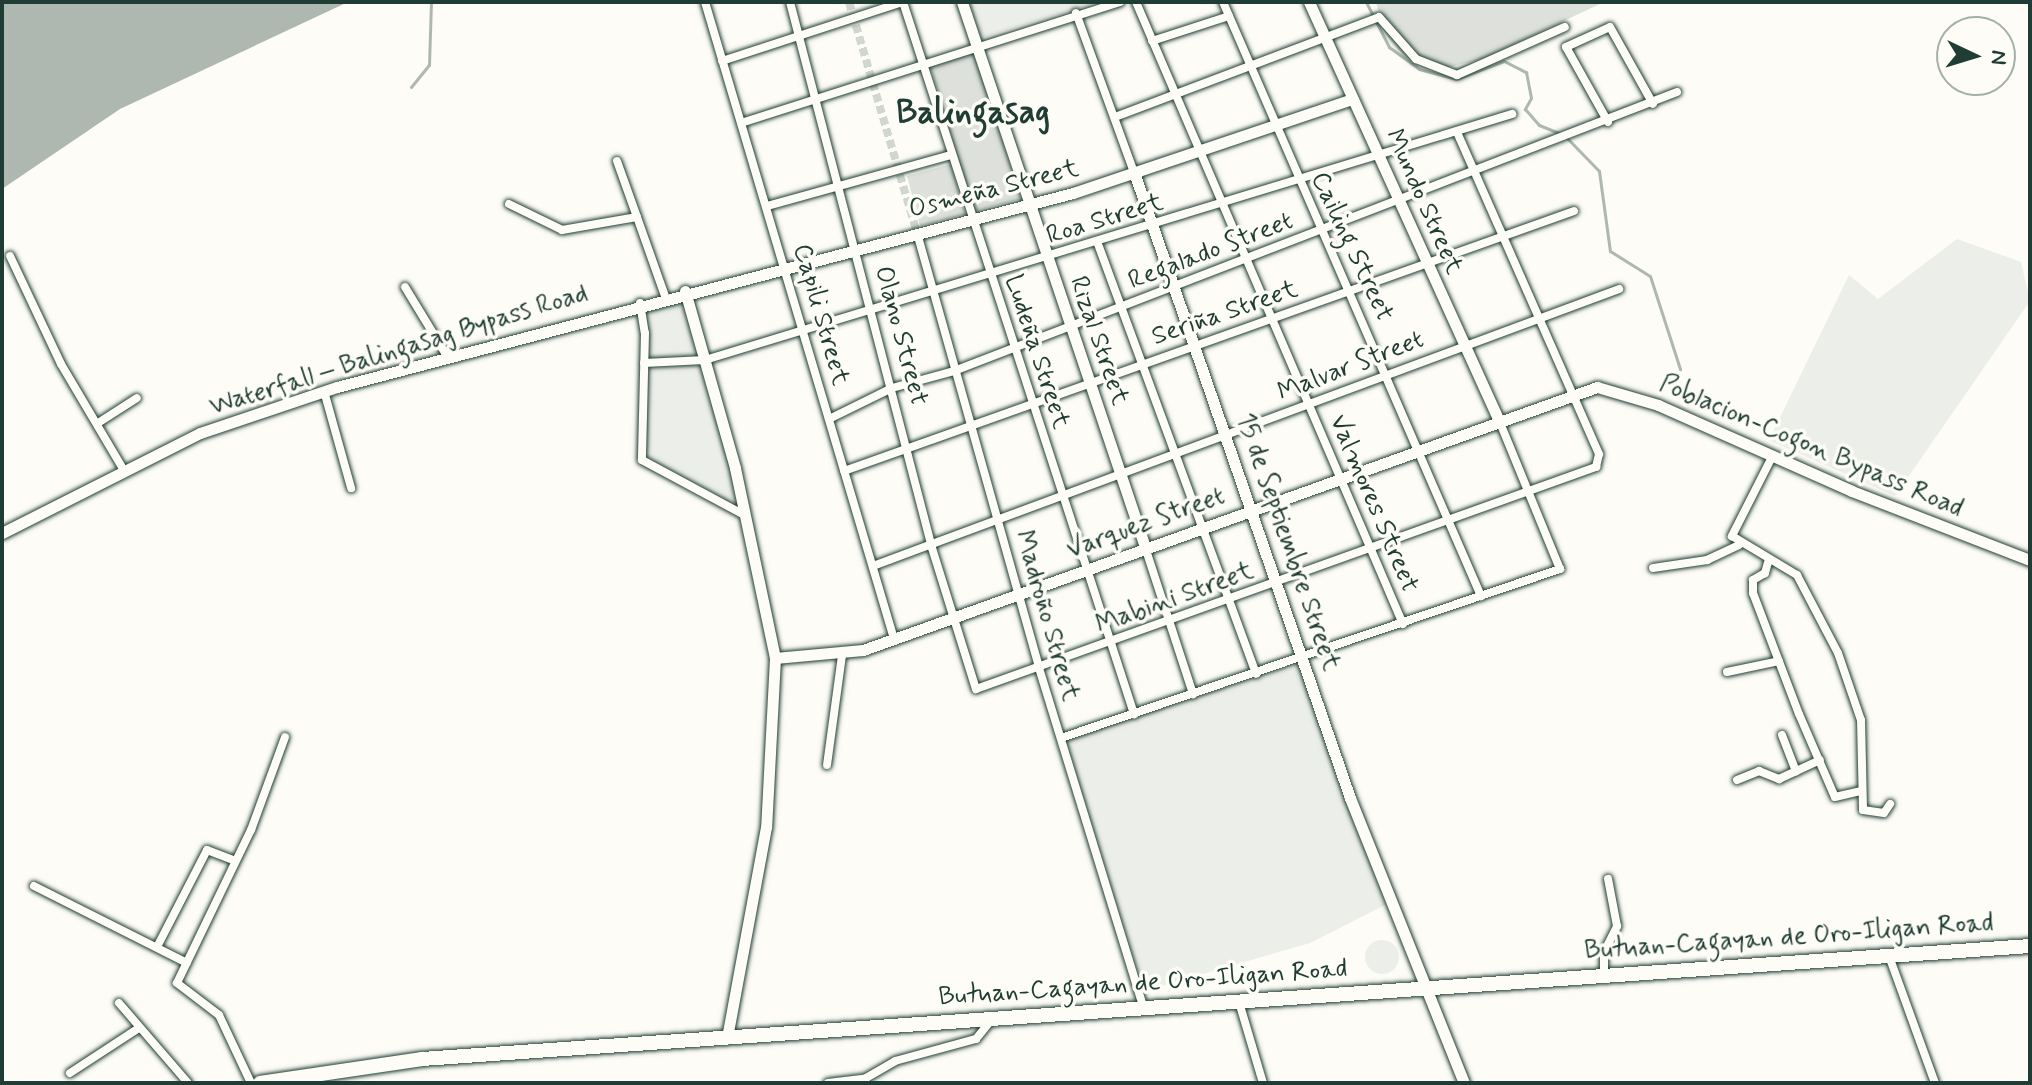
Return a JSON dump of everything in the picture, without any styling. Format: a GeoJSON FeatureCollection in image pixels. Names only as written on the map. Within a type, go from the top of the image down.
{"type":"FeatureCollection","features":[{"type":"Feature","properties":{"kind":"highway","name":"Butuan-Cagayan de Oro-Iligan Road"},"geometry":{"type":"LineString","coordinates":[[260,1083],[384,1062],[2030,946]]}},
{"type":"Feature","properties":{"kind":"main road","name":"Rizal Street"},"geometry":{"type":"LineString","coordinates":[[962,2],[1145,547]]}},
{"type":"Feature","properties":{"kind":"main road","name":"Mundo Street"},"geometry":{"type":"LineString","coordinates":[[1309,2],[1499,420]]}},
{"type":"Feature","properties":{"kind":"main road","name":"Osmeña Street"},"geometry":{"type":"LineString","coordinates":[[640,303],[1029,205],[1135,175],[1353,99]]}},
{"type":"Feature","properties":{"kind":"main road","name":"15 de Septiembre Street"},"geometry":{"type":"LineString","coordinates":[[1135,175],[1305,658],[1350,798],[1464,1083]]}},
{"type":"Feature","properties":{"kind":"main road"},"geometry":{"type":"LineString","coordinates":[[685,291],[746,516],[775,658],[766,827],[727,1038]]}},
{"type":"Feature","properties":{"kind":"main road","name":"Waterfall ‒ Balingasag Bypass Road"},"geometry":{"type":"LineString","coordinates":[[2,533],[123,469],[200,433],[324,391],[640,303]]}},
{"type":"Feature","properties":{"kind":"main road","name":"Poblacion-Cogon Bypass Road"},"geometry":{"type":"LineString","coordinates":[[1573,392],[1597,387],[1624,392],[1772,457],[2030,560]]}},
{"type":"Feature","properties":{"kind":"main road","name":"Varquez Street"},"geometry":{"type":"LineString","coordinates":[[775,658],[842,655],[894,639],[1573,392]]}},
{"type":"Feature","properties":{"kind":"street","name":"Capili Street"},"geometry":{"type":"LineString","coordinates":[[705,2],[894,639]]}},
{"type":"Feature","properties":{"kind":"street","name":"Olano Street"},"geometry":{"type":"LineString","coordinates":[[790,2],[969,682]]}},
{"type":"Feature","properties":{"kind":"street"},"geometry":{"type":"LineString","coordinates":[[722,61],[903,2]]}},
{"type":"Feature","properties":{"kind":"street","name":"Ludeña Street"},"geometry":{"type":"LineString","coordinates":[[903,2],[1030,404],[1134,714]]}},
{"type":"Feature","properties":{"kind":"street"},"geometry":{"type":"LineString","coordinates":[[741,123],[976,44],[1120,2]]}},
{"type":"Feature","properties":{"kind":"street","name":"Valmores Street"},"geometry":{"type":"LineString","coordinates":[[1136,2],[1403,624]]}},
{"type":"Feature","properties":{"kind":"street","name":"Cailing Street"},"geometry":{"type":"LineString","coordinates":[[1223,2],[1298,180],[1421,448],[1481,596]]}},
{"type":"Feature","properties":{"kind":"street","name":"15 de Septiembre Street"},"geometry":{"type":"LineString","coordinates":[[1076,13],[1135,175]]}},
{"type":"Feature","properties":{"kind":"street"},"geometry":{"type":"LineString","coordinates":[[1152,41],[1229,16]]}},
{"type":"Feature","properties":{"kind":"street"},"geometry":{"type":"LineString","coordinates":[[1115,117],[1248,63],[1374,19],[1416,59],[1457,75],[1565,27]]}},
{"type":"Feature","properties":{"kind":"street"},"geometry":{"type":"LineString","coordinates":[[1608,122],[1566,47],[1610,27],[1653,104]]}},
{"type":"Feature","properties":{"kind":"street","name":"Regalado Street"},"geometry":{"type":"LineString","coordinates":[[829,419],[892,388],[954,371],[1573,136],[1677,92]]}},
{"type":"Feature","properties":{"kind":"street","name":"Roa Street"},"geometry":{"type":"LineString","coordinates":[[644,363],[705,360],[804,328],[1154,227],[1512,114]]}},
{"type":"Feature","properties":{"kind":"street"},"geometry":{"type":"LineString","coordinates":[[1457,132],[1500,237],[1573,392]]}},
{"type":"Feature","properties":{"kind":"street"},"geometry":{"type":"LineString","coordinates":[[767,206],[951,155]]}},
{"type":"Feature","properties":{"kind":"street"},"geometry":{"type":"LineString","coordinates":[[617,161],[665,296]]}},
{"type":"Feature","properties":{"kind":"street"},"geometry":{"type":"LineString","coordinates":[[509,204],[562,230],[637,217]]}},
{"type":"Feature","properties":{"kind":"street","name":"Seriña Street"},"geometry":{"type":"LineString","coordinates":[[844,471],[908,444],[971,427],[1574,211]]}},
{"type":"Feature","properties":{"kind":"street","name":"Madroño Street"},"geometry":{"type":"LineString","coordinates":[[917,233],[1039,668],[1144,1009]]}},
{"type":"Feature","properties":{"kind":"street"},"geometry":{"type":"LineString","coordinates":[[1098,244],[1256,674]]}},
{"type":"Feature","properties":{"kind":"street"},"geometry":{"type":"LineString","coordinates":[[10,256],[61,364],[123,469]]}},
{"type":"Feature","properties":{"kind":"street"},"geometry":{"type":"LineString","coordinates":[[405,287],[447,356]]}},
{"type":"Feature","properties":{"kind":"street","name":"Malvar Street"},"geometry":{"type":"LineString","coordinates":[[873,566],[932,548],[1307,404],[1619,289]]}},
{"type":"Feature","properties":{"kind":"street"},"geometry":{"type":"LineString","coordinates":[[640,303],[644,363],[642,460],[746,516]]}},
{"type":"Feature","properties":{"kind":"street"},"geometry":{"type":"LineString","coordinates":[[324,391],[351,488]]}},
{"type":"Feature","properties":{"kind":"street","name":"Mabini Street"},"geometry":{"type":"LineString","coordinates":[[969,682],[979,688],[1039,668],[1451,522],[1598,463],[1573,392]]}},
{"type":"Feature","properties":{"kind":"street"},"geometry":{"type":"LineString","coordinates":[[98,423],[137,398]]}},
{"type":"Feature","properties":{"kind":"street"},"geometry":{"type":"LineString","coordinates":[[1061,738],[1558,570],[1562,560],[1499,420]]}},
{"type":"Feature","properties":{"kind":"street"},"geometry":{"type":"LineString","coordinates":[[1772,457],[1733,526],[1739,545],[1797,575],[1838,653],[1861,720],[1863,810],[1884,813],[1890,804]]}},
{"type":"Feature","properties":{"kind":"street"},"geometry":{"type":"LineString","coordinates":[[1653,568],[1698,563],[1739,545]]}},
{"type":"Feature","properties":{"kind":"street","name":"Rizal Street"},"geometry":{"type":"LineString","coordinates":[[1145,547],[1193,694]]}},
{"type":"Feature","properties":{"kind":"street"},"geometry":{"type":"LineString","coordinates":[[1769,559],[1752,589],[1779,661],[1835,797],[1861,791]]}},
{"type":"Feature","properties":{"kind":"street"},"geometry":{"type":"LineString","coordinates":[[827,765],[842,655]]}},
{"type":"Feature","properties":{"kind":"street"},"geometry":{"type":"LineString","coordinates":[[1727,672],[1779,661]]}},
{"type":"Feature","properties":{"kind":"street"},"geometry":{"type":"LineString","coordinates":[[1782,735],[1796,771]]}},
{"type":"Feature","properties":{"kind":"street"},"geometry":{"type":"LineString","coordinates":[[251,1083],[219,1015],[178,989],[235,861],[285,737]]}},
{"type":"Feature","properties":{"kind":"street"},"geometry":{"type":"LineString","coordinates":[[1737,780],[1759,771],[1776,779],[1820,760]]}},
{"type":"Feature","properties":{"kind":"street"},"geometry":{"type":"LineString","coordinates":[[157,947],[207,850],[235,861]]}},
{"type":"Feature","properties":{"kind":"street"},"geometry":{"type":"LineString","coordinates":[[1604,975],[1604,952],[1617,926],[1608,879]]}},
{"type":"Feature","properties":{"kind":"street"},"geometry":{"type":"LineString","coordinates":[[34,886],[187,963]]}},
{"type":"Feature","properties":{"kind":"street"},"geometry":{"type":"LineString","coordinates":[[1889,956],[1935,1083]]}},
{"type":"Feature","properties":{"kind":"street"},"geometry":{"type":"LineString","coordinates":[[1239,1002],[1263,1083]]}},
{"type":"Feature","properties":{"kind":"street"},"geometry":{"type":"LineString","coordinates":[[119,1003],[188,1083]]}},
{"type":"Feature","properties":{"kind":"street"},"geometry":{"type":"LineString","coordinates":[[828,1083],[866,1078],[895,1061],[976,1039],[992,1019]]}},
{"type":"Feature","properties":{"kind":"street"},"geometry":{"type":"LineString","coordinates":[[70,1073],[139,1028]]}},
{"type":"Feature","properties":{"kind":"shaded area"},"geometry":{"type":"Polygon","coordinates":[[[2,2],[348,2],[120,109],[2,189],[2,2]]]}},
{"type":"Feature","properties":{"kind":"shaded area"},"geometry":{"type":"Polygon","coordinates":[[[969,2],[1099,2],[981,38],[969,2]]]}},
{"type":"Feature","properties":{"kind":"shaded area"},"geometry":{"type":"Polygon","coordinates":[[[1376,2],[1604,2],[1483,59],[1445,68],[1404,57],[1384,31],[1376,2]]]}},
{"type":"Feature","properties":{"kind":"shaded area"},"geometry":{"type":"Polygon","coordinates":[[[973,50],[1021,199],[974,211],[930,65],[973,50]]]}},
{"type":"Feature","properties":{"kind":"shaded area"},"geometry":{"type":"Polygon","coordinates":[[[951,164],[965,214],[920,226],[907,176],[951,164]]]}},
{"type":"Feature","properties":{"kind":"shaded area"},"geometry":{"type":"Polygon","coordinates":[[[1957,239],[2021,262],[2030,301],[1895,496],[1769,440],[1849,275],[1878,299],[1957,239]]]}},
{"type":"Feature","properties":{"kind":"shaded area"},"geometry":{"type":"Polygon","coordinates":[[[685,295],[744,513],[642,457],[645,305],[685,295]]]}},
{"type":"Feature","properties":{"kind":"shaded area"},"geometry":{"type":"Polygon","coordinates":[[[1298,664],[1387,904],[1310,943],[1144,991],[1066,740],[1298,664]]]}},
{"type":"Feature","properties":{"kind":"shaded area"},"geometry":{"type":"Polygon","coordinates":[[[1382,940],[1394,945],[1399,957],[1394,969],[1382,974],[1370,969],[1365,957],[1370,945],[1382,940]]]}},
{"type":"Feature","properties":{"kind":"waterway"},"geometry":{"type":"LineString","coordinates":[[411,87],[429,65],[431,2]]}},
{"type":"Feature","properties":{"kind":"waterway"},"geometry":{"type":"LineString","coordinates":[[1366,2],[1389,47],[1419,69],[1456,79],[1504,61],[1526,72],[1531,98],[1525,109],[1539,125],[1561,134]]}},
{"type":"Feature","properties":{"kind":"waterway"},"geometry":{"type":"LineString","coordinates":[[1567,138],[1599,171],[1610,251],[1650,276],[1680,369]]}},
{"type":"Feature","properties":{"kind":"tunnel"},"geometry":{"type":"LineString","coordinates":[[849,2],[917,233]]}},
{"type":"Feature","properties":{"kind":"district","name":"Balingasag"},"geometry":{"type":"Point","coordinates":[973,113]}}]}
